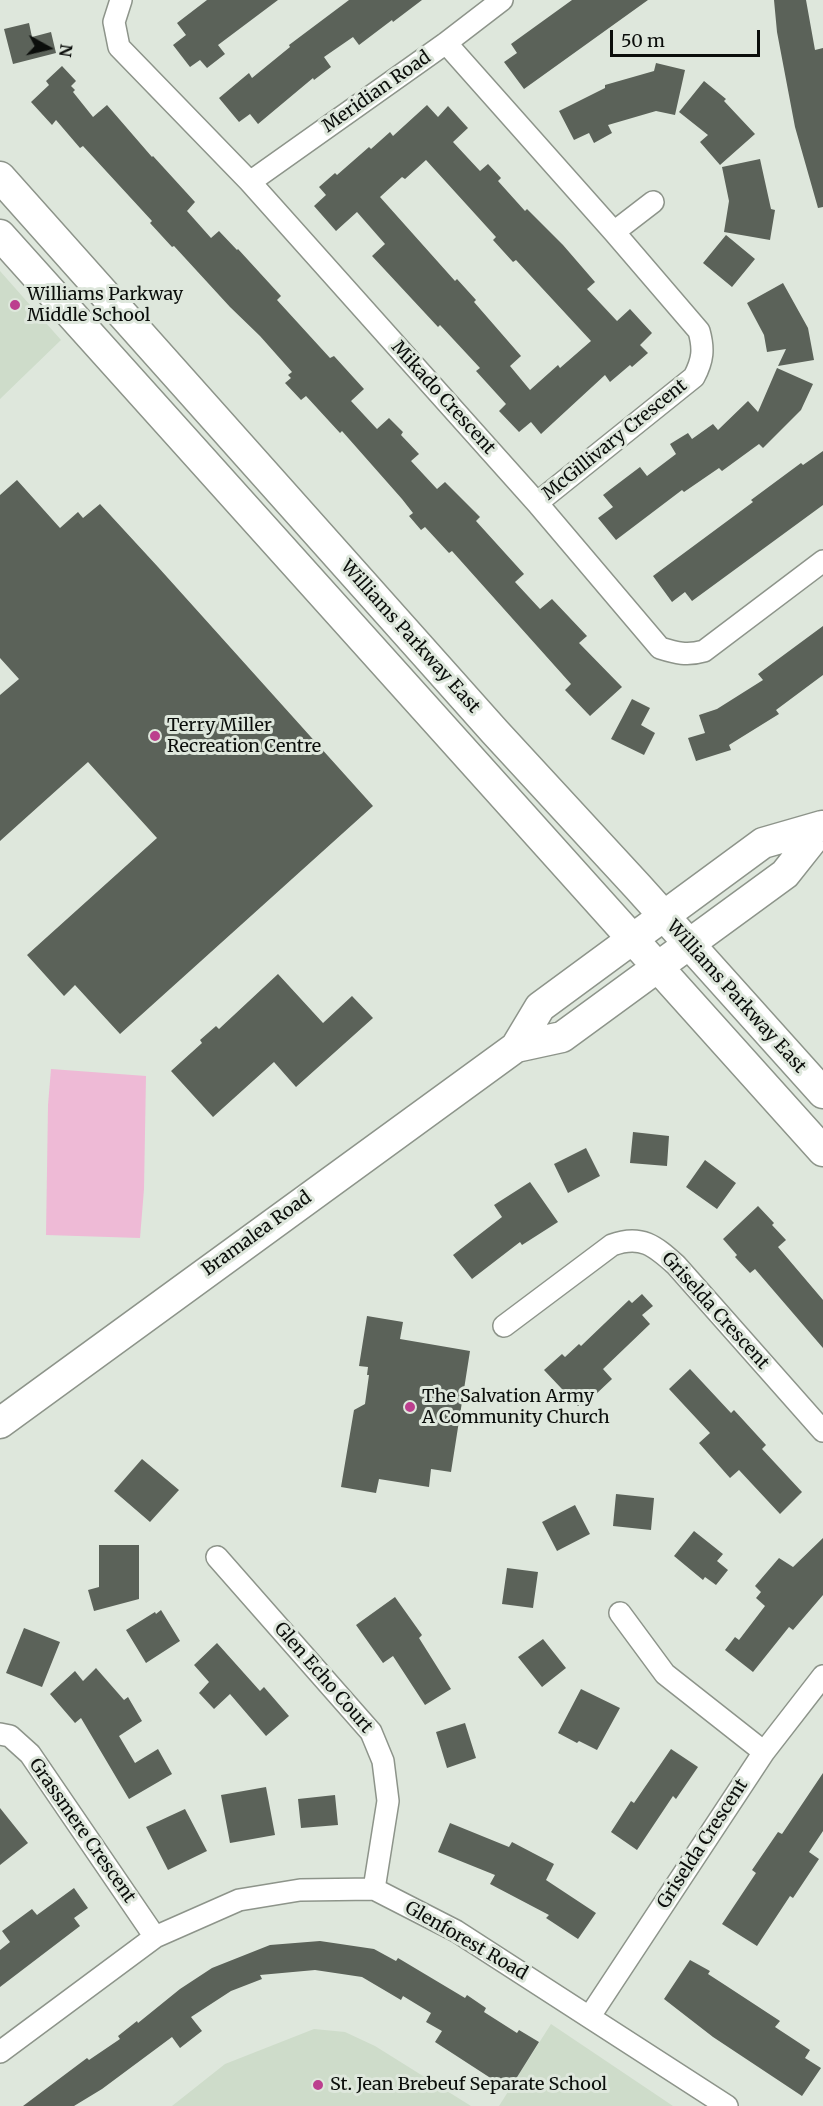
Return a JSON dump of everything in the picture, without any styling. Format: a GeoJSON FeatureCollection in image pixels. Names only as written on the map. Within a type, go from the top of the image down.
{"type":"FeatureCollection","features":[{"type":"Feature","properties":{"kind":"main road","name":"Williams Parkway East"},"geometry":{"type":"LineString","coordinates":[[0,177],[495,732],[823,1093]]}},
{"type":"Feature","properties":{"kind":"main road","name":"Williams Parkway East"},"geometry":{"type":"LineString","coordinates":[[0,235],[823,1151]]}},
{"type":"Feature","properties":{"kind":"main road","name":"Bramalea Road"},"geometry":{"type":"LineString","coordinates":[[0,1423],[516,1047],[540,1007],[763,843],[823,826]]}},
{"type":"Feature","properties":{"kind":"main road","name":"Bramalea Road"},"geometry":{"type":"LineString","coordinates":[[516,1047],[562,1037],[785,874],[823,826]]}},
{"type":"Feature","properties":{"kind":"street","name":"Mikado Crescent"},"geometry":{"type":"LineString","coordinates":[[121,0],[114,22],[119,46],[250,182],[537,503],[660,648],[678,654],[704,651],[823,561]]}},
{"type":"Feature","properties":{"kind":"street","name":"Meridian Road"},"geometry":{"type":"LineString","coordinates":[[250,182],[446,43],[502,0]]}},
{"type":"Feature","properties":{"kind":"street","name":"McGillivary Crescent"},"geometry":{"type":"LineString","coordinates":[[446,43],[699,331],[703,346],[702,357],[694,377],[537,503]]}},
{"type":"Feature","properties":{"kind":"street"},"geometry":{"type":"LineString","coordinates":[[614,232],[653,202]]}},
{"type":"Feature","properties":{"kind":"street","name":"Griselda Crescent"},"geometry":{"type":"LineString","coordinates":[[504,1326],[612,1245],[623,1240],[637,1240],[657,1248],[676,1265],[823,1431]]}},
{"type":"Feature","properties":{"kind":"street","name":"Glen Echo Court"},"geometry":{"type":"LineString","coordinates":[[217,1557],[371,1732],[383,1761],[388,1801],[374,1889]]}},
{"type":"Feature","properties":{"kind":"street"},"geometry":{"type":"LineString","coordinates":[[620,1613],[665,1674],[764,1752]]}},
{"type":"Feature","properties":{"kind":"street","name":"Griselda Crescent"},"geometry":{"type":"LineString","coordinates":[[590,2016],[764,1752],[823,1676]]}},
{"type":"Feature","properties":{"kind":"street","name":"Grassmere Crescent"},"geometry":{"type":"LineString","coordinates":[[0,1734],[10,1736],[30,1754],[155,1937]]}},
{"type":"Feature","properties":{"kind":"street","name":"Glenforest Road"},"geometry":{"type":"LineString","coordinates":[[0,2052],[155,1937],[239,1900],[300,1890],[374,1889],[456,1931],[727,2106]]}},
{"type":"Feature","properties":{"kind":"shaded area","name":"Williams Parkway Middle School"},"geometry":{"type":"Polygon","coordinates":[[[0,271],[61,340],[0,399],[0,271]]]}},
{"type":"Feature","properties":{"kind":"shaded area"},"geometry":{"type":"Polygon","coordinates":[[[51,1069],[146,1076],[144,1189],[140,1238],[46,1235],[48,1105],[51,1069]]]}},
{"type":"Feature","properties":{"kind":"shaded area","name":"St. Jean Brebeuf Separate School"},"geometry":{"type":"Polygon","coordinates":[[[551,2024],[673,2106],[499,2106],[551,2024]]]}},
{"type":"Feature","properties":{"kind":"shaded area","name":"St. Jean Brebeuf Separate School"},"geometry":{"type":"Polygon","coordinates":[[[314,2029],[345,2032],[375,2046],[471,2106],[172,2106],[225,2064],[314,2029]]]}},
{"type":"Feature","properties":{"kind":"building"},"geometry":{"type":"Polygon","coordinates":[[[207,0],[278,0],[218,45],[225,54],[207,68],[200,60],[190,67],[173,45],[186,35],[177,23],[207,0]]]}},
{"type":"Feature","properties":{"kind":"building"},"geometry":{"type":"Polygon","coordinates":[[[349,0],[422,0],[359,45],[353,37],[324,57],[331,67],[314,80],[313,78],[258,124],[250,114],[239,122],[219,98],[249,73],[252,78],[290,47],[289,45],[349,0]]]}},
{"type":"Feature","properties":{"kind":"building"},"geometry":{"type":"Polygon","coordinates":[[[572,0],[648,0],[524,89],[504,62],[517,53],[511,44],[572,0]]]}},
{"type":"Feature","properties":{"kind":"building"},"geometry":{"type":"Polygon","coordinates":[[[774,0],[806,0],[815,50],[823,48],[823,207],[818,208],[795,127],[777,32],[774,0]]]}},
{"type":"Feature","properties":{"kind":"building"},"geometry":{"type":"Polygon","coordinates":[[[29,23],[32,37],[51,32],[56,53],[13,64],[4,29],[29,23]]]}},
{"type":"Feature","properties":{"kind":"building"},"geometry":{"type":"Polygon","coordinates":[[[656,63],[685,70],[675,115],[656,111],[608,125],[612,133],[594,143],[589,133],[574,140],[559,111],[605,88],[605,85],[654,71],[656,63]]]}},
{"type":"Feature","properties":{"kind":"building"},"geometry":{"type":"Polygon","coordinates":[[[62,66],[76,81],[71,86],[75,90],[73,92],[93,117],[107,105],[195,202],[187,211],[211,238],[219,231],[238,249],[281,296],[277,300],[330,358],[334,356],[364,389],[351,401],[377,429],[389,418],[419,454],[411,461],[437,489],[445,482],[480,517],[476,521],[524,574],[515,582],[540,609],[552,599],[587,636],[579,643],[622,687],[590,716],[565,690],[571,684],[452,551],[449,553],[425,527],[421,530],[409,516],[413,513],[402,499],[342,431],[340,433],[306,396],[301,400],[285,383],[291,378],[288,375],[292,372],[260,336],[174,246],[172,247],[150,223],[152,221],[83,146],[80,148],[56,120],[52,125],[31,102],[49,85],[46,81],[62,66]]]}},
{"type":"Feature","properties":{"kind":"building"},"geometry":{"type":"Polygon","coordinates":[[[704,81],[726,99],[724,101],[755,134],[720,165],[700,142],[708,135],[679,112],[704,81]]]}},
{"type":"Feature","properties":{"kind":"building"},"geometry":{"type":"Polygon","coordinates":[[[427,105],[438,117],[448,106],[468,128],[453,142],[480,171],[488,164],[501,178],[498,181],[525,211],[527,209],[563,245],[595,282],[587,289],[617,321],[630,309],[652,333],[640,345],[648,353],[610,382],[605,375],[541,434],[531,422],[519,432],[499,411],[506,404],[476,371],[480,368],[372,256],[385,244],[357,212],[336,231],[314,206],[326,195],[319,187],[335,173],[337,175],[369,147],[371,149],[390,132],[393,136],[427,105]],[[426,160],[380,197],[455,281],[457,279],[476,300],[474,302],[521,356],[510,366],[530,390],[558,365],[560,368],[591,341],[516,260],[513,262],[493,240],[496,237],[426,160]]]}},
{"type":"Feature","properties":{"kind":"building"},"geometry":{"type":"Polygon","coordinates":[[[760,159],[771,209],[775,210],[770,240],[724,232],[729,201],[722,167],[760,159]]]}},
{"type":"Feature","properties":{"kind":"building"},"geometry":{"type":"Polygon","coordinates":[[[726,235],[755,259],[732,287],[703,263],[726,235]]]}},
{"type":"Feature","properties":{"kind":"building"},"geometry":{"type":"Polygon","coordinates":[[[783,283],[808,328],[814,360],[778,366],[786,349],[767,352],[764,335],[747,303],[783,283]]]}},
{"type":"Feature","properties":{"kind":"building"},"geometry":{"type":"Polygon","coordinates":[[[777,368],[813,384],[801,410],[763,448],[759,444],[722,471],[719,468],[684,492],[682,490],[616,540],[598,518],[613,507],[603,495],[640,467],[647,476],[676,454],[670,444],[688,433],[692,439],[713,424],[718,430],[748,401],[758,412],[777,368]]]}},
{"type":"Feature","properties":{"kind":"building"},"geometry":{"type":"Polygon","coordinates":[[[823,451],[823,505],[692,601],[685,592],[672,602],[653,576],[753,502],[751,500],[801,463],[803,465],[823,451]]]}},
{"type":"Feature","properties":{"kind":"building","name":"Terry Miller Recreation Centre"},"geometry":{"type":"Polygon","coordinates":[[[17,480],[60,528],[78,512],[83,518],[100,504],[373,806],[120,1034],[75,985],[64,996],[27,955],[157,838],[88,762],[0,841],[0,695],[19,679],[0,658],[0,495],[17,480]]]}},
{"type":"Feature","properties":{"kind":"building"},"geometry":{"type":"Polygon","coordinates":[[[823,626],[823,675],[776,710],[779,714],[729,745],[731,750],[696,761],[688,738],[705,733],[699,715],[717,709],[763,680],[758,674],[823,626]]]}},
{"type":"Feature","properties":{"kind":"building"},"geometry":{"type":"Polygon","coordinates":[[[632,699],[650,708],[641,725],[655,733],[644,755],[611,739],[632,699]]]}},
{"type":"Feature","properties":{"kind":"building"},"geometry":{"type":"Polygon","coordinates":[[[278,974],[323,1023],[352,996],[373,1018],[296,1087],[274,1062],[213,1117],[171,1071],[202,1043],[200,1040],[216,1026],[219,1029],[278,974]]]}},
{"type":"Feature","properties":{"kind":"building"},"geometry":{"type":"Polygon","coordinates":[[[633,1132],[669,1136],[667,1166],[630,1163],[633,1132]]]}},
{"type":"Feature","properties":{"kind":"building"},"geometry":{"type":"Polygon","coordinates":[[[586,1148],[600,1176],[568,1193],[554,1164],[586,1148]]]}},
{"type":"Feature","properties":{"kind":"building"},"geometry":{"type":"Polygon","coordinates":[[[705,1160],[736,1183],[717,1209],[686,1187],[705,1160]]]}},
{"type":"Feature","properties":{"kind":"building"},"geometry":{"type":"Polygon","coordinates":[[[530,1182],[558,1222],[522,1245],[520,1242],[472,1279],[453,1255],[502,1217],[494,1205],[530,1182]]]}},
{"type":"Feature","properties":{"kind":"building"},"geometry":{"type":"Polygon","coordinates":[[[758,1206],[786,1240],[778,1247],[823,1300],[823,1348],[755,1269],[750,1273],[735,1257],[737,1255],[723,1239],[758,1206]]]}},
{"type":"Feature","properties":{"kind":"building"},"geometry":{"type":"Polygon","coordinates":[[[642,1294],[653,1306],[642,1315],[650,1324],[603,1369],[612,1379],[594,1396],[592,1393],[578,1406],[544,1370],[562,1354],[565,1357],[579,1344],[581,1346],[629,1300],[632,1303],[642,1294]]]}},
{"type":"Feature","properties":{"kind":"building","name":"The Salvation Army A Community Church"},"geometry":{"type":"Polygon","coordinates":[[[367,1316],[403,1322],[400,1339],[470,1351],[451,1472],[431,1469],[429,1487],[379,1479],[376,1493],[341,1487],[354,1410],[365,1404],[368,1367],[359,1366],[367,1316]]]}},
{"type":"Feature","properties":{"kind":"building"},"geometry":{"type":"Polygon","coordinates":[[[690,1369],[731,1413],[734,1410],[766,1445],[762,1449],[802,1492],[780,1514],[739,1470],[730,1478],[699,1443],[710,1433],[669,1389],[690,1369]]]}},
{"type":"Feature","properties":{"kind":"building"},"geometry":{"type":"Polygon","coordinates":[[[142,1459],[179,1490],[150,1522],[114,1491],[142,1459]]]}},
{"type":"Feature","properties":{"kind":"building"},"geometry":{"type":"Polygon","coordinates":[[[616,1494],[654,1498],[651,1530],[613,1526],[616,1494]]]}},
{"type":"Feature","properties":{"kind":"building"},"geometry":{"type":"Polygon","coordinates":[[[575,1505],[590,1534],[557,1551],[542,1522],[575,1505]]]}},
{"type":"Feature","properties":{"kind":"building"},"geometry":{"type":"Polygon","coordinates":[[[694,1531],[723,1554],[717,1561],[728,1570],[716,1585],[705,1577],[703,1580],[674,1556],[694,1531]]]}},
{"type":"Feature","properties":{"kind":"building"},"geometry":{"type":"Polygon","coordinates":[[[823,1538],[823,1595],[793,1630],[789,1627],[753,1672],[725,1650],[735,1637],[739,1640],[765,1606],[756,1598],[761,1592],[755,1586],[779,1558],[793,1567],[823,1538]]]}},
{"type":"Feature","properties":{"kind":"building"},"geometry":{"type":"Polygon","coordinates":[[[99,1545],[139,1545],[139,1599],[94,1611],[88,1590],[99,1587],[99,1545]]]}},
{"type":"Feature","properties":{"kind":"building"},"geometry":{"type":"Polygon","coordinates":[[[507,1568],[538,1572],[533,1608],[502,1604],[507,1568]]]}},
{"type":"Feature","properties":{"kind":"building"},"geometry":{"type":"Polygon","coordinates":[[[395,1597],[422,1635],[419,1638],[451,1689],[425,1705],[393,1656],[383,1663],[356,1625],[395,1597]]]}},
{"type":"Feature","properties":{"kind":"building"},"geometry":{"type":"Polygon","coordinates":[[[161,1610],[180,1641],[146,1663],[126,1630],[161,1610]]]}},
{"type":"Feature","properties":{"kind":"building"},"geometry":{"type":"Polygon","coordinates":[[[24,1628],[60,1642],[42,1687],[6,1673],[24,1628]]]}},
{"type":"Feature","properties":{"kind":"building"},"geometry":{"type":"Polygon","coordinates":[[[543,1639],[566,1668],[542,1687],[518,1657],[543,1639]]]}},
{"type":"Feature","properties":{"kind":"building"},"geometry":{"type":"Polygon","coordinates":[[[217,1643],[260,1691],[264,1687],[289,1716],[266,1736],[230,1694],[214,1709],[199,1693],[209,1682],[194,1665],[217,1643]]]}},
{"type":"Feature","properties":{"kind":"building"},"geometry":{"type":"Polygon","coordinates":[[[96,1668],[124,1700],[128,1697],[142,1721],[119,1736],[135,1763],[158,1749],[172,1774],[129,1799],[81,1718],[75,1723],[50,1694],[75,1671],[83,1681],[96,1668]]]}},
{"type":"Feature","properties":{"kind":"building"},"geometry":{"type":"Polygon","coordinates":[[[581,1689],[620,1708],[597,1750],[558,1733],[581,1689]]]}},
{"type":"Feature","properties":{"kind":"building"},"geometry":{"type":"Polygon","coordinates":[[[465,1723],[476,1758],[447,1768],[436,1732],[465,1723]]]}},
{"type":"Feature","properties":{"kind":"building"},"geometry":{"type":"Polygon","coordinates":[[[671,1749],[698,1767],[676,1799],[673,1796],[637,1850],[611,1832],[631,1801],[634,1803],[671,1749]]]}},
{"type":"Feature","properties":{"kind":"building"},"geometry":{"type":"Polygon","coordinates":[[[823,1773],[823,1831],[809,1852],[819,1859],[793,1898],[790,1896],[757,1946],[722,1924],[756,1873],[752,1870],[778,1832],[782,1834],[823,1773]]]}},
{"type":"Feature","properties":{"kind":"building"},"geometry":{"type":"Polygon","coordinates":[[[266,1787],[275,1835],[230,1843],[221,1795],[266,1787]]]}},
{"type":"Feature","properties":{"kind":"building"},"geometry":{"type":"Polygon","coordinates":[[[335,1795],[338,1825],[301,1828],[298,1799],[335,1795]]]}},
{"type":"Feature","properties":{"kind":"building"},"geometry":{"type":"Polygon","coordinates":[[[0,1808],[28,1843],[0,1865],[0,1808]]]}},
{"type":"Feature","properties":{"kind":"building"},"geometry":{"type":"Polygon","coordinates":[[[185,1809],[207,1851],[168,1870],[146,1827],[185,1809]]]}},
{"type":"Feature","properties":{"kind":"building"},"geometry":{"type":"Polygon","coordinates":[[[450,1823],[509,1847],[512,1842],[554,1864],[546,1880],[596,1913],[578,1939],[546,1918],[549,1915],[490,1884],[495,1875],[438,1852],[450,1823]]]}},
{"type":"Feature","properties":{"kind":"building"},"geometry":{"type":"Polygon","coordinates":[[[74,1888],[88,1908],[74,1918],[80,1926],[0,1987],[0,1950],[10,1942],[2,1931],[32,1909],[37,1915],[74,1888]]]}},
{"type":"Feature","properties":{"kind":"building"},"geometry":{"type":"Polygon","coordinates":[[[320,1941],[374,1949],[396,1961],[398,1958],[465,1998],[467,1995],[486,2008],[484,2012],[517,2033],[519,2030],[539,2042],[509,2090],[435,2042],[442,2031],[426,2022],[431,2013],[403,1996],[401,2000],[362,1977],[315,1970],[260,1975],[262,1979],[231,1991],[191,2017],[202,2031],[180,2048],[172,2037],[102,2089],[74,2106],[23,2106],[87,2058],[89,2060],[120,2039],[118,2036],[137,2021],[138,2023],[180,1989],[212,1968],[270,1945],[320,1941]]]}},
{"type":"Feature","properties":{"kind":"building"},"geometry":{"type":"Polygon","coordinates":[[[690,1960],[710,1971],[708,1974],[780,2021],[775,2027],[810,2050],[805,2058],[821,2068],[802,2096],[713,2037],[664,1999],[690,1960]]]}},
{"type":"Feature","properties":{"kind":"place","name":"Williams Parkway Middle School"},"geometry":{"type":"Point","coordinates":[15,305]}},
{"type":"Feature","properties":{"kind":"place","name":"Terry Miller Recreation Centre"},"geometry":{"type":"Point","coordinates":[155,736]}},
{"type":"Feature","properties":{"kind":"place","name":"The Salvation Army A Community Church"},"geometry":{"type":"Point","coordinates":[410,1407]}},
{"type":"Feature","properties":{"kind":"place","name":"St. Jean Brebeuf Separate School"},"geometry":{"type":"Point","coordinates":[318,2085]}}]}
